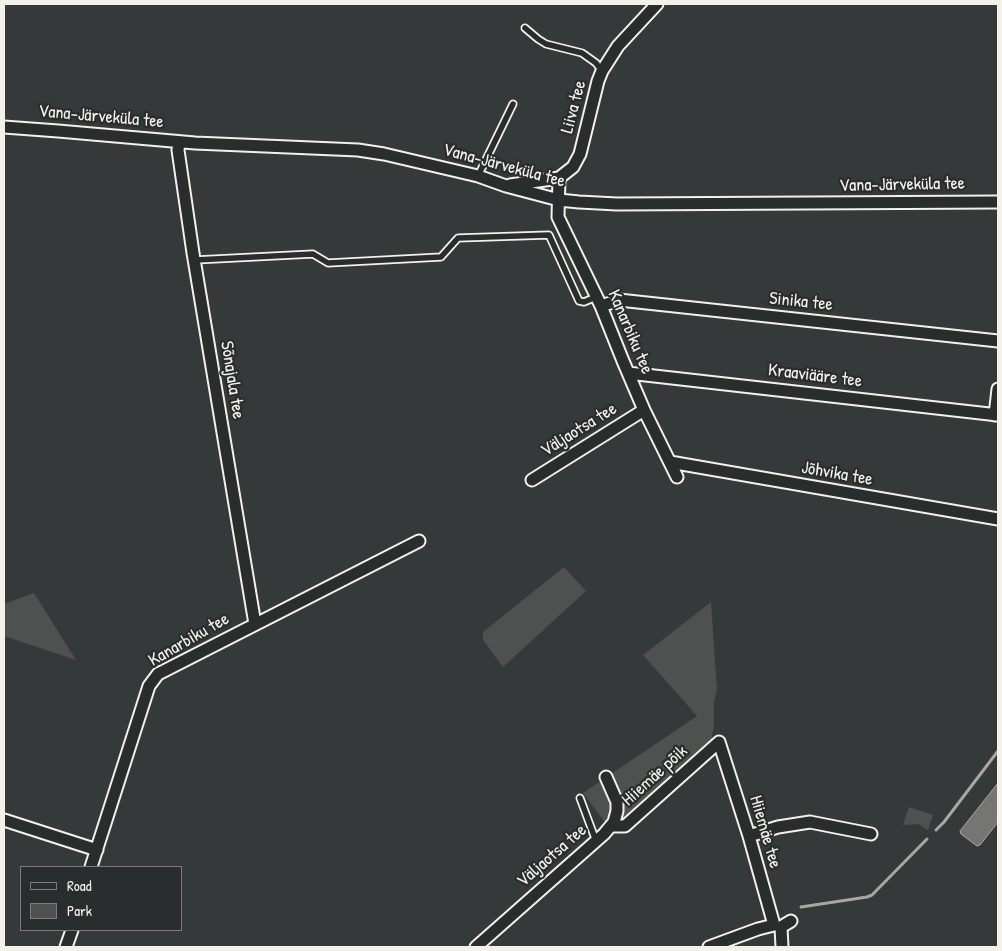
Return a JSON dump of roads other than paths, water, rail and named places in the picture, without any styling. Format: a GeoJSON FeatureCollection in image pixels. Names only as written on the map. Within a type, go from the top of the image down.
{"type":"FeatureCollection","features":[{"type":"Feature","properties":{"kind":"street","name":"Liiva tee"},"geometry":{"type":"LineString","coordinates":[[559,178],[573,167],[580,154],[602,71],[618,46],[657,4]]}},
{"type":"Feature","properties":{"kind":"street","name":"Vana-Järveküla tee"},"geometry":{"type":"LineString","coordinates":[[4,127],[58,130],[179,142],[358,150],[384,154],[478,176],[506,186],[559,200],[579,202],[617,204],[998,202]]}},
{"type":"Feature","properties":{"kind":"street","name":"Sõnajala tee"},"geometry":{"type":"LineString","coordinates":[[179,142],[178,150],[195,260],[255,624]]}},
{"type":"Feature","properties":{"kind":"street"},"geometry":{"type":"LineString","coordinates":[[506,186],[559,178]]}},
{"type":"Feature","properties":{"kind":"street","name":"Kanarbiku tee"},"geometry":{"type":"LineString","coordinates":[[559,178],[558,217],[599,301],[644,410],[678,477]]}},
{"type":"Feature","properties":{"kind":"street","name":"Sinika tee"},"geometry":{"type":"LineString","coordinates":[[599,301],[619,300],[998,341]]}},
{"type":"Feature","properties":{"kind":"street","name":"Kraaviääre tee"},"geometry":{"type":"LineString","coordinates":[[628,373],[997,415]]}},
{"type":"Feature","properties":{"kind":"street"},"geometry":{"type":"LineString","coordinates":[[997,415],[998,390]]}},
{"type":"Feature","properties":{"kind":"street","name":"Väljaotsa tee"},"geometry":{"type":"LineString","coordinates":[[532,480],[644,410]]}},
{"type":"Feature","properties":{"kind":"street","name":"Jõhvika tee"},"geometry":{"type":"LineString","coordinates":[[670,462],[998,519]]}},
{"type":"Feature","properties":{"kind":"street","name":"Kanarbiku tee"},"geometry":{"type":"LineString","coordinates":[[91,866],[149,686],[158,674],[418,541]]}},
{"type":"Feature","properties":{"kind":"street","name":"Hiiemäe põik"},"geometry":{"type":"LineString","coordinates":[[611,826],[626,826],[720,742]]}},
{"type":"Feature","properties":{"kind":"street","name":"Hiiemäe tee"},"geometry":{"type":"LineString","coordinates":[[720,742],[782,947]]}},
{"type":"Feature","properties":{"kind":"street","name":"Väljaotsa tee"},"geometry":{"type":"LineString","coordinates":[[476,947],[611,826],[617,812],[617,802],[606,777]]}},
{"type":"Feature","properties":{"kind":"street"},"geometry":{"type":"LineString","coordinates":[[4,820],[97,850]]}},
{"type":"Feature","properties":{"kind":"street"},"geometry":{"type":"LineString","coordinates":[[749,836],[778,827],[810,822],[871,834]]}},
{"type":"Feature","properties":{"kind":"street"},"geometry":{"type":"LineString","coordinates":[[709,947],[758,930],[792,921]]}},
{"type":"Feature","properties":{"kind":"street"},"geometry":{"type":"LineString","coordinates":[[66,947],[72,931]]}},
{"type":"Feature","properties":{"kind":"lane"},"geometry":{"type":"LineString","coordinates":[[525,28],[546,44],[582,53],[596,62],[602,71]]}},
{"type":"Feature","properties":{"kind":"lane"},"geometry":{"type":"LineString","coordinates":[[478,176],[513,104]]}},
{"type":"Feature","properties":{"kind":"lane"},"geometry":{"type":"LineString","coordinates":[[195,260],[314,254],[328,263],[441,257],[458,238],[549,235],[579,301],[599,301]]}},
{"type":"Feature","properties":{"kind":"lane"},"geometry":{"type":"LineString","coordinates":[[580,798],[596,841]]}},
{"type":"Feature","properties":{"kind":"waterway"},"geometry":{"type":"LineString","coordinates":[[936,830],[998,751]]}},
{"type":"Feature","properties":{"kind":"waterway"},"geometry":{"type":"LineString","coordinates":[[801,907],[872,895],[927,839]]}}]}
